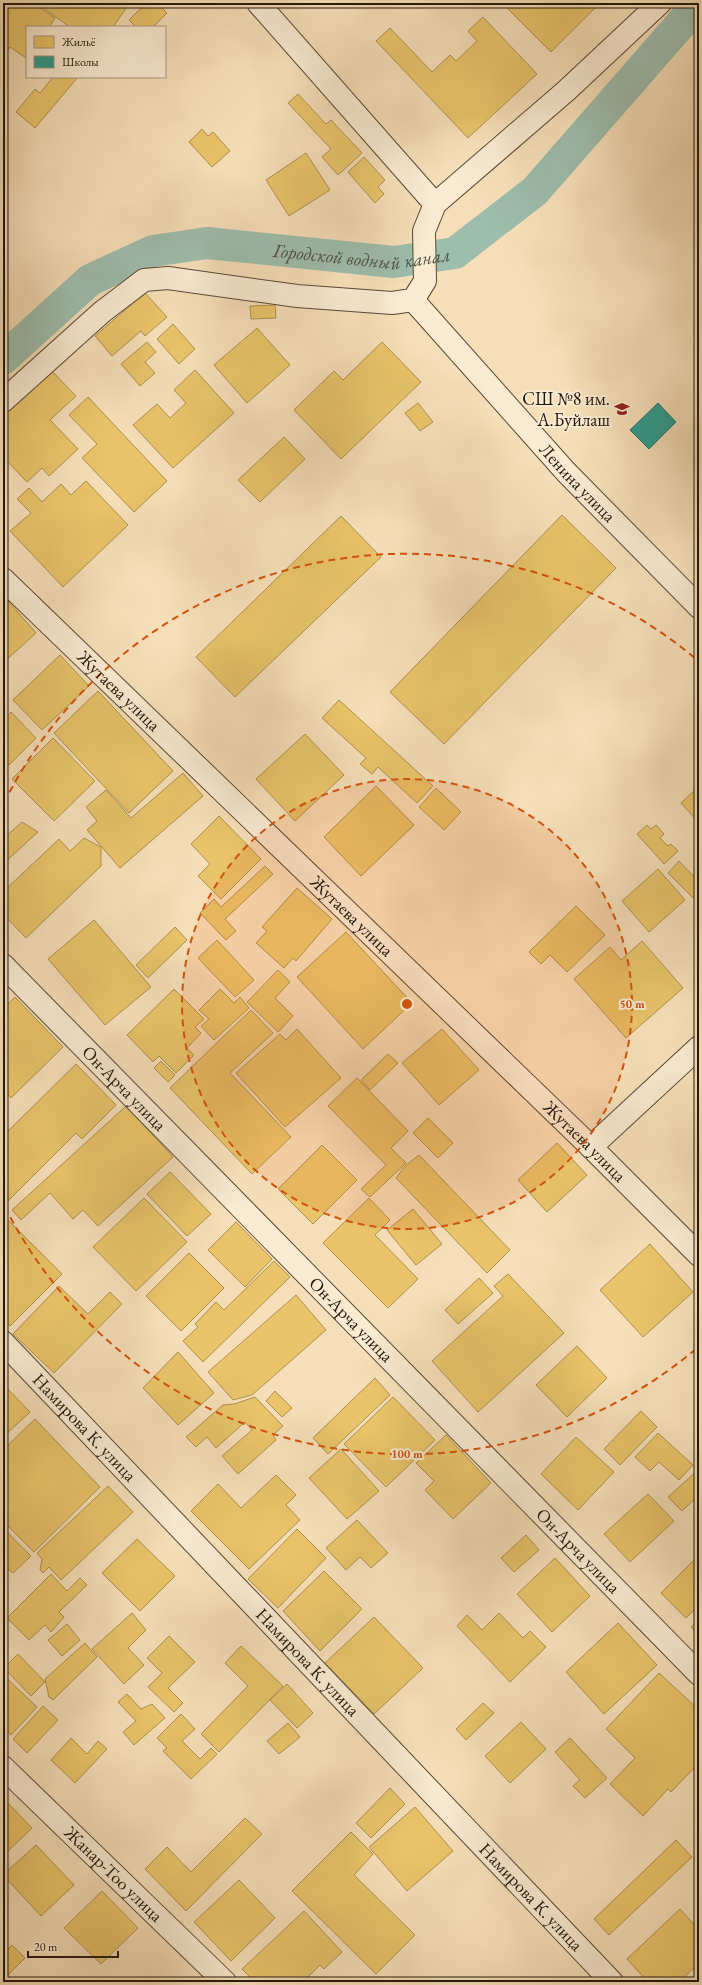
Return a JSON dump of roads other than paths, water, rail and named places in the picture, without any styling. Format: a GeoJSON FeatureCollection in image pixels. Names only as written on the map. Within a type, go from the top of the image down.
{"type":"FeatureCollection","features":[{"type":"Feature","properties":{"kind":"street"},"geometry":{"type":"LineString","coordinates":[[258,3],[435,204]]}},
{"type":"Feature","properties":{"kind":"street"},"geometry":{"type":"LineString","coordinates":[[3,401],[102,312],[144,280],[168,278],[297,296],[392,303],[413,300],[425,281],[424,231],[435,204],[566,90],[660,3]]}},
{"type":"Feature","properties":{"kind":"street","name":"Ленина улица"},"geometry":{"type":"LineString","coordinates":[[413,300],[566,472],[699,607]]}},
{"type":"Feature","properties":{"kind":"street","name":"Жутаева улица"},"geometry":{"type":"LineString","coordinates":[[3,579],[590,1147],[699,1255]]}},
{"type":"Feature","properties":{"kind":"street","name":"Он-Арча улица"},"geometry":{"type":"LineString","coordinates":[[3,965],[699,1674]]}},
{"type":"Feature","properties":{"kind":"street"},"geometry":{"type":"LineString","coordinates":[[590,1147],[699,1047]]}},
{"type":"Feature","properties":{"kind":"street","name":"Намирова К. улица"},"geometry":{"type":"LineString","coordinates":[[3,1342],[612,1982]]}},
{"type":"Feature","properties":{"kind":"street","name":"Жанар-Тоо улица"},"geometry":{"type":"LineString","coordinates":[[3,1767],[224,1982]]}},
{"type":"Feature","properties":{"kind":"waterway","name":"Городской водный канал"},"geometry":{"type":"LineString","coordinates":[[3,359],[90,280],[153,251],[207,243],[394,262],[455,253],[535,191],[699,3]]}},
{"type":"Feature","properties":{"kind":"place","name":"СШ №8 им. А.Буйлаш"},"geometry":{"type":"Point","coordinates":[622,409]}}]}
